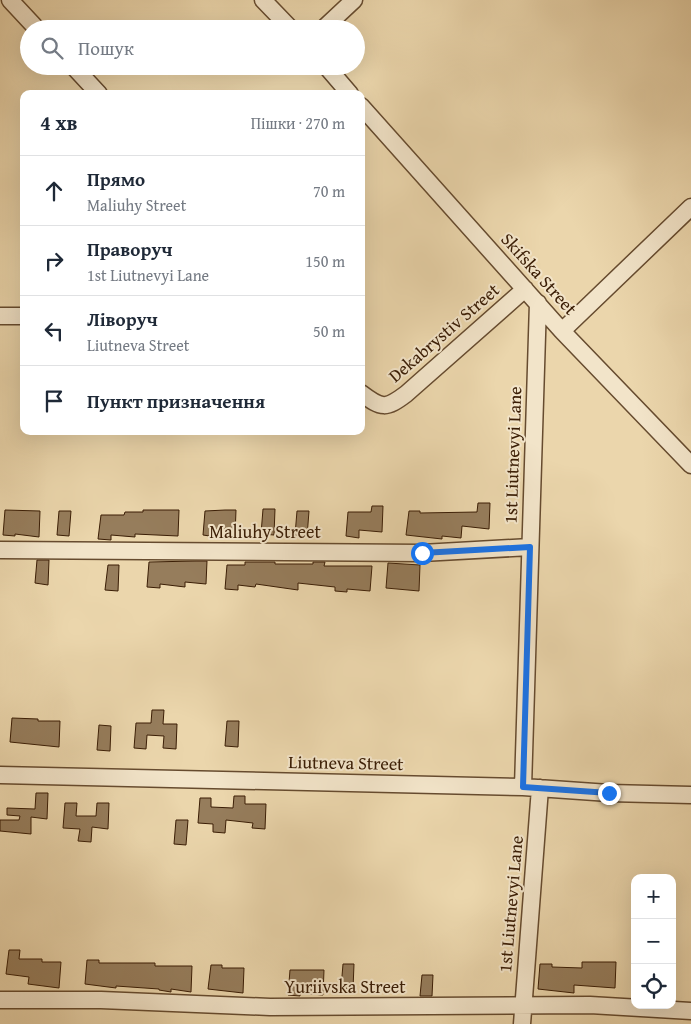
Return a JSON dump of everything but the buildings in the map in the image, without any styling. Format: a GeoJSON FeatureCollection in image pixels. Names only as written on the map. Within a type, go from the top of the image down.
{"type":"FeatureCollection","features":[{"type":"Feature","properties":{"kind":"street"},"geometry":{"type":"LineString","coordinates":[[10,0],[29,20]]}},
{"type":"Feature","properties":{"kind":"street"},"geometry":{"type":"LineString","coordinates":[[263,0],[282,20]]}},
{"type":"Feature","properties":{"kind":"street"},"geometry":{"type":"LineString","coordinates":[[333,20],[354,0]]}},
{"type":"Feature","properties":{"kind":"street"},"geometry":{"type":"LineString","coordinates":[[81,75],[95,90]]}},
{"type":"Feature","properties":{"kind":"street"},"geometry":{"type":"LineString","coordinates":[[334,75],[347,90]]}},
{"type":"Feature","properties":{"kind":"street","name":"Skifska Street"},"geometry":{"type":"LineString","coordinates":[[365,110],[562,331],[691,465]]}},
{"type":"Feature","properties":{"kind":"street"},"geometry":{"type":"LineString","coordinates":[[562,331],[691,207]]}},
{"type":"Feature","properties":{"kind":"street","name":"Dekabrystiv Street"},"geometry":{"type":"LineString","coordinates":[[365,396],[380,405],[392,404],[406,394],[525,289]]}},
{"type":"Feature","properties":{"kind":"street","name":"1st Liutnevyi Lane"},"geometry":{"type":"LineString","coordinates":[[523,787],[538,303]]}},
{"type":"Feature","properties":{"kind":"street"},"geometry":{"type":"LineString","coordinates":[[0,316],[20,316]]}},
{"type":"Feature","properties":{"kind":"street","name":"Maliuhy Street"},"geometry":{"type":"LineString","coordinates":[[0,550],[422,553],[530,547]]}},
{"type":"Feature","properties":{"kind":"street","name":"Liutneva Street"},"geometry":{"type":"LineString","coordinates":[[0,775],[523,787],[609,793],[691,794]]}},
{"type":"Feature","properties":{"kind":"street","name":"1st Liutnevyi Lane"},"geometry":{"type":"LineString","coordinates":[[522,1024],[540,788]]}},
{"type":"Feature","properties":{"kind":"street","name":"Yuriivska Street"},"geometry":{"type":"LineString","coordinates":[[0,1000],[101,1000],[270,1007],[590,1005],[691,1011]]}},
{"type":"Feature","properties":{"kind":"route"},"geometry":{"type":"LineString","coordinates":[[422,553],[530,547],[523,787],[609,793]]}}]}
